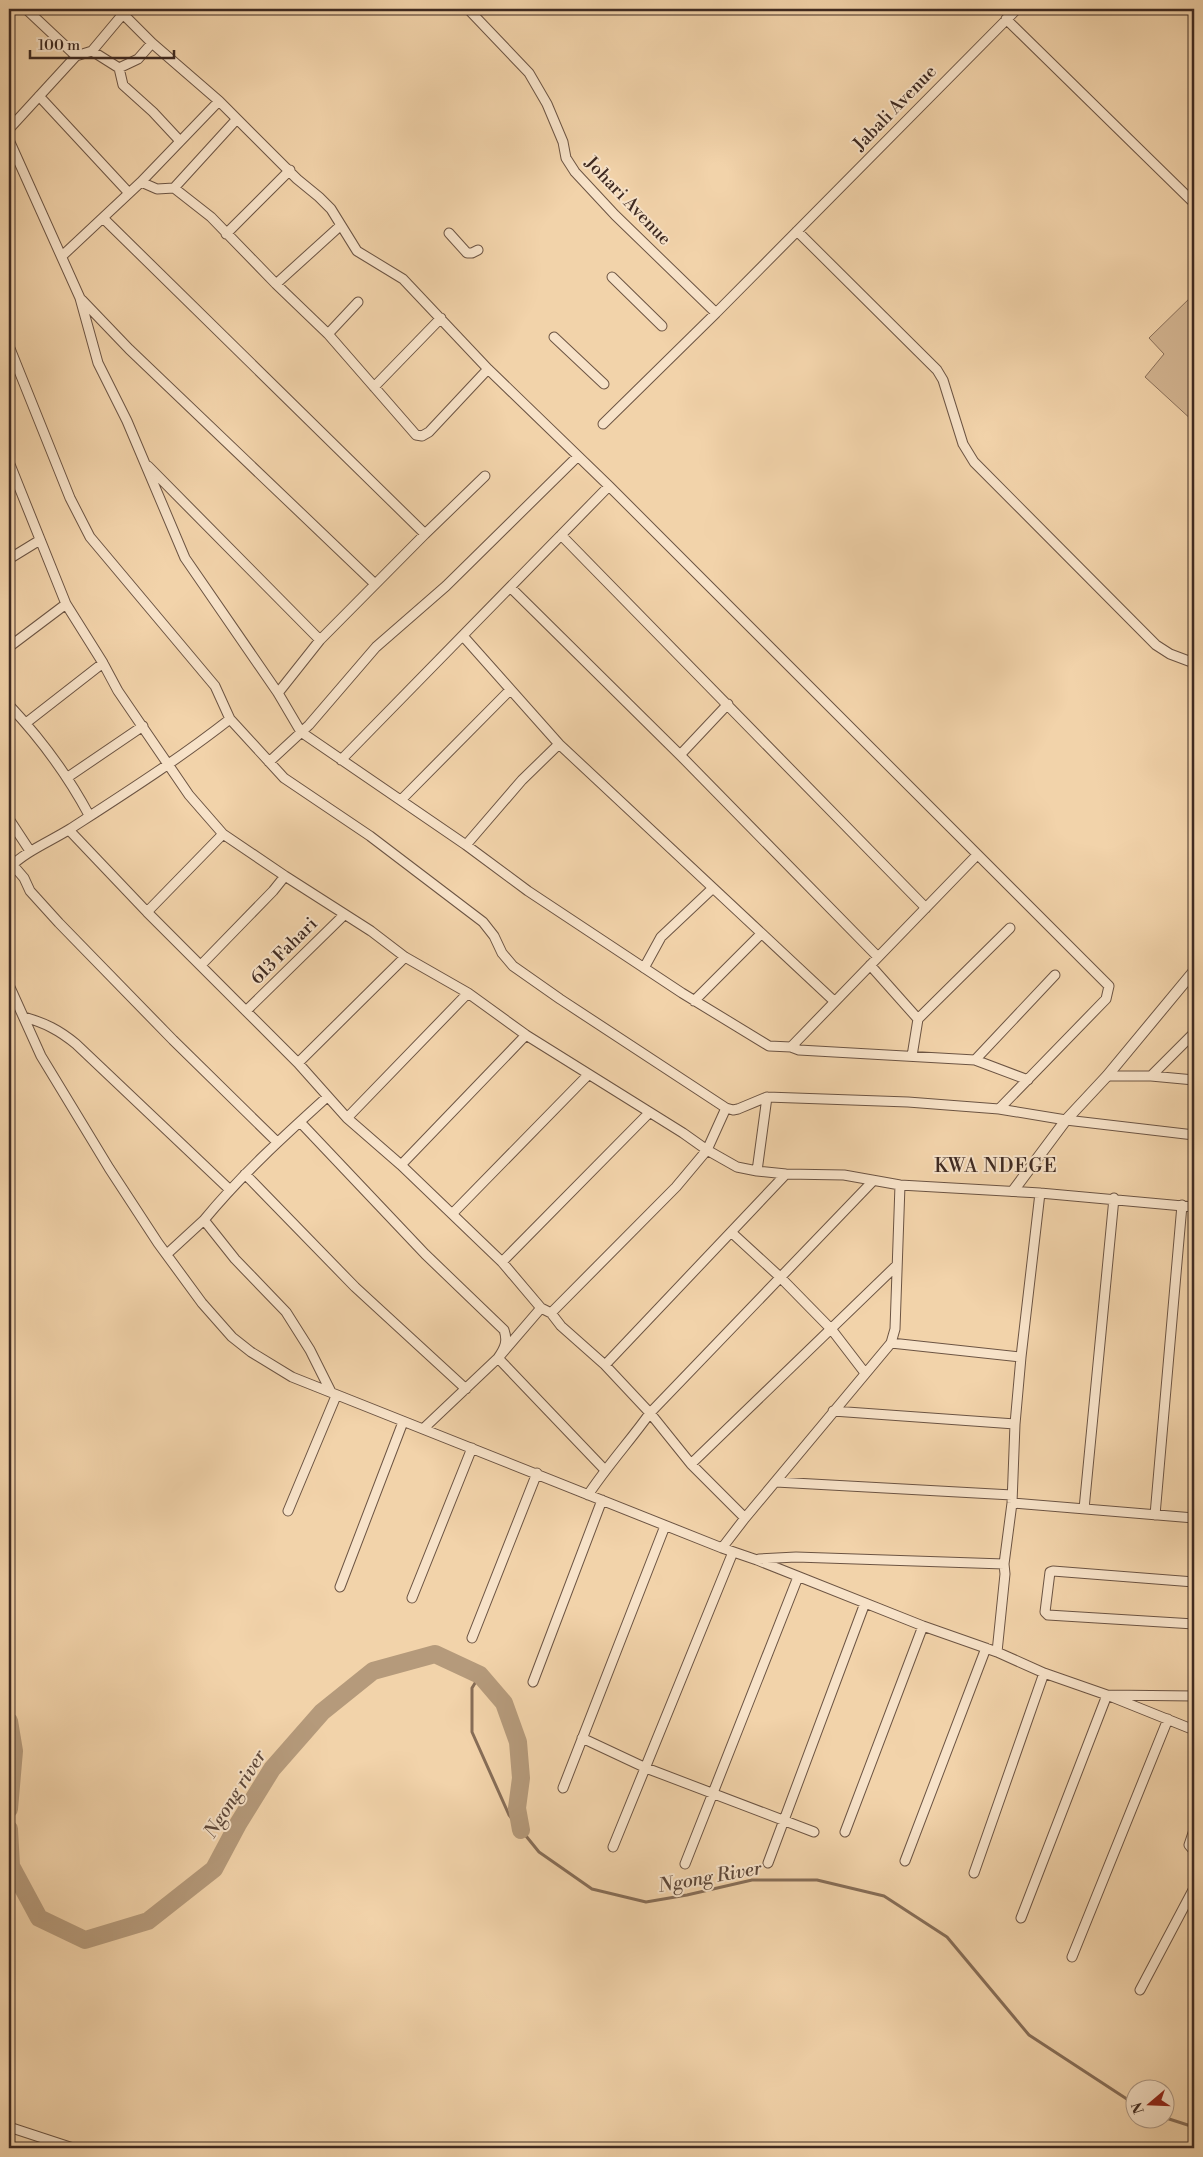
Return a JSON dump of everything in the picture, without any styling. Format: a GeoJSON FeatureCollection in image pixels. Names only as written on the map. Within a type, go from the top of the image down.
{"type":"FeatureCollection","features":[{"type":"Feature","properties":{"kind":"street"},"geometry":{"type":"LineString","coordinates":[[26,9],[76,56]]}},
{"type":"Feature","properties":{"kind":"street","name":"Johari Avenue"},"geometry":{"type":"LineString","coordinates":[[468,9],[529,73],[547,104],[563,142],[566,158],[575,172],[615,215],[716,313]]}},
{"type":"Feature","properties":{"kind":"street","name":"Jabali Avenue"},"geometry":{"type":"LineString","coordinates":[[797,231],[1016,9]]}},
{"type":"Feature","properties":{"kind":"street"},"geometry":{"type":"LineString","coordinates":[[9,129],[76,56],[92,51],[120,11],[152,43],[219,101],[236,120],[331,208],[356,251],[366,258],[385,266],[403,279],[488,369],[609,486],[1108,986],[1106,999],[999,1109]]}},
{"type":"Feature","properties":{"kind":"street"},"geometry":{"type":"LineString","coordinates":[[1006,19],[1194,203]]}},
{"type":"Feature","properties":{"kind":"street"},"geometry":{"type":"LineString","coordinates":[[119,68],[138,59],[152,43]]}},
{"type":"Feature","properties":{"kind":"street"},"geometry":{"type":"LineString","coordinates":[[92,51],[119,68],[123,85],[153,112],[180,141]]}},
{"type":"Feature","properties":{"kind":"street"},"geometry":{"type":"LineString","coordinates":[[39,96],[129,193]]}},
{"type":"Feature","properties":{"kind":"street"},"geometry":{"type":"LineString","coordinates":[[62,256],[141,182],[219,101]]}},
{"type":"Feature","properties":{"kind":"street"},"geometry":{"type":"LineString","coordinates":[[174,188],[236,120]]}},
{"type":"Feature","properties":{"kind":"street"},"geometry":{"type":"LineString","coordinates":[[9,140],[11,157],[62,256],[80,298],[98,363],[127,421],[185,558],[278,693],[301,732],[466,845],[528,892],[694,1001],[769,1046],[791,1047],[800,1050],[975,1060],[1028,1080]]}},
{"type":"Feature","properties":{"kind":"street"},"geometry":{"type":"LineString","coordinates":[[226,234],[290,170]]}},
{"type":"Feature","properties":{"kind":"street"},"geometry":{"type":"LineString","coordinates":[[141,182],[157,189],[174,188],[212,217],[226,234],[328,334],[416,435],[422,436],[429,432],[488,369]]}},
{"type":"Feature","properties":{"kind":"street"},"geometry":{"type":"LineString","coordinates":[[103,218],[424,534]]}},
{"type":"Feature","properties":{"kind":"street"},"geometry":{"type":"LineString","coordinates":[[276,284],[340,226]]}},
{"type":"Feature","properties":{"kind":"street"},"geometry":{"type":"LineString","coordinates":[[603,424],[797,231],[937,370],[943,380],[963,444],[974,462],[1156,645],[1170,654],[1194,663]]}},
{"type":"Feature","properties":{"kind":"street"},"geometry":{"type":"LineString","coordinates":[[448,233],[467,253],[478,250]]}},
{"type":"Feature","properties":{"kind":"street"},"geometry":{"type":"LineString","coordinates":[[612,276],[662,326]]}},
{"type":"Feature","properties":{"kind":"street"},"geometry":{"type":"LineString","coordinates":[[80,298],[129,349],[375,584]]}},
{"type":"Feature","properties":{"kind":"street"},"geometry":{"type":"LineString","coordinates":[[328,334],[358,302]]}},
{"type":"Feature","properties":{"kind":"street"},"geometry":{"type":"LineString","coordinates":[[374,387],[441,318]]}},
{"type":"Feature","properties":{"kind":"street"},"geometry":{"type":"LineString","coordinates":[[554,337],[604,384]]}},
{"type":"Feature","properties":{"kind":"street"},"geometry":{"type":"LineString","coordinates":[[9,346],[70,498],[90,537],[215,686],[230,718],[284,778],[370,836],[483,922],[494,936],[502,954],[513,966],[560,999],[726,1108],[738,1109],[767,1097],[908,1102],[999,1109],[1066,1120],[1194,1135]]}},
{"type":"Feature","properties":{"kind":"street"},"geometry":{"type":"LineString","coordinates":[[269,762],[301,732],[376,647],[446,586],[577,457]]}},
{"type":"Feature","properties":{"kind":"street"},"geometry":{"type":"LineString","coordinates":[[9,462],[11,474],[66,604],[118,691],[169,763],[189,795],[224,834],[344,915],[371,931],[405,957],[468,993],[526,1035],[707,1150],[737,1167],[757,1171],[786,1174],[844,1175],[900,1185],[1040,1192],[1194,1207]]}},
{"type":"Feature","properties":{"kind":"street"},"geometry":{"type":"LineString","coordinates":[[144,462],[320,640]]}},
{"type":"Feature","properties":{"kind":"street"},"geometry":{"type":"LineString","coordinates":[[278,693],[320,640],[484,476]]}},
{"type":"Feature","properties":{"kind":"street"},"geometry":{"type":"LineString","coordinates":[[341,760],[609,486]]}},
{"type":"Feature","properties":{"kind":"street"},"geometry":{"type":"LineString","coordinates":[[561,535],[926,908]]}},
{"type":"Feature","properties":{"kind":"street"},"geometry":{"type":"LineString","coordinates":[[9,560],[40,540]]}},
{"type":"Feature","properties":{"kind":"street"},"geometry":{"type":"LineString","coordinates":[[511,588],[680,755],[878,957]]}},
{"type":"Feature","properties":{"kind":"street"},"geometry":{"type":"LineString","coordinates":[[9,647],[66,604]]}},
{"type":"Feature","properties":{"kind":"street"},"geometry":{"type":"LineString","coordinates":[[463,636],[559,744],[834,1001]]}},
{"type":"Feature","properties":{"kind":"street"},"geometry":{"type":"LineString","coordinates":[[26,723],[103,663]]}},
{"type":"Feature","properties":{"kind":"street"},"geometry":{"type":"LineString","coordinates":[[401,800],[510,690]]}},
{"type":"Feature","properties":{"kind":"street"},"geometry":{"type":"LineString","coordinates":[[680,755],[728,704]]}},
{"type":"Feature","properties":{"kind":"street"},"geometry":{"type":"LineString","coordinates":[[9,705],[26,723],[68,777],[89,815]]}},
{"type":"Feature","properties":{"kind":"street"},"geometry":{"type":"LineString","coordinates":[[230,718],[169,763],[69,830],[30,851],[10,866],[24,878],[30,891],[59,924],[277,1142]]}},
{"type":"Feature","properties":{"kind":"street"},"geometry":{"type":"LineString","coordinates":[[68,777],[143,726]]}},
{"type":"Feature","properties":{"kind":"street"},"geometry":{"type":"LineString","coordinates":[[466,845],[522,780],[559,744]]}},
{"type":"Feature","properties":{"kind":"street"},"geometry":{"type":"LineString","coordinates":[[9,820],[30,851]]}},
{"type":"Feature","properties":{"kind":"street"},"geometry":{"type":"LineString","coordinates":[[69,830],[147,912],[298,1063],[347,1118],[401,1165],[502,1262],[540,1308],[552,1313],[561,1326],[604,1365],[650,1413],[691,1464],[744,1518]]}},
{"type":"Feature","properties":{"kind":"street"},"geometry":{"type":"LineString","coordinates":[[147,912],[224,834]]}},
{"type":"Feature","properties":{"kind":"street"},"geometry":{"type":"LineString","coordinates":[[791,1047],[977,855]]}},
{"type":"Feature","properties":{"kind":"street"},"geometry":{"type":"LineString","coordinates":[[201,965],[273,892],[285,876]]}},
{"type":"Feature","properties":{"kind":"street"},"geometry":{"type":"LineString","coordinates":[[644,968],[661,937],[713,888]]}},
{"type":"Feature","properties":{"kind":"street","name":"613 Fahari"},"geometry":{"type":"LineString","coordinates":[[246,1011],[344,915]]}},
{"type":"Feature","properties":{"kind":"street"},"geometry":{"type":"LineString","coordinates":[[912,1056],[918,1019],[1010,928]]}},
{"type":"Feature","properties":{"kind":"street"},"geometry":{"type":"LineString","coordinates":[[694,1001],[761,934]]}},
{"type":"Feature","properties":{"kind":"street"},"geometry":{"type":"LineString","coordinates":[[298,1063],[405,957]]}},
{"type":"Feature","properties":{"kind":"street"},"geometry":{"type":"LineString","coordinates":[[870,965],[918,1019]]}},
{"type":"Feature","properties":{"kind":"street"},"geometry":{"type":"LineString","coordinates":[[1013,1191],[1066,1120],[1107,1076],[1194,971]]}},
{"type":"Feature","properties":{"kind":"street"},"geometry":{"type":"LineString","coordinates":[[975,1060],[1055,975]]}},
{"type":"Feature","properties":{"kind":"street"},"geometry":{"type":"LineString","coordinates":[[9,985],[41,1056],[85,1128],[167,1254],[202,1303],[232,1337],[251,1352],[292,1377],[333,1394],[537,1473],[665,1526],[757,1560],[923,1626],[997,1652],[1044,1673],[1107,1695],[1194,1730]]}},
{"type":"Feature","properties":{"kind":"street"},"geometry":{"type":"LineString","coordinates":[[347,1118],[468,993]]}},
{"type":"Feature","properties":{"kind":"street"},"geometry":{"type":"LineString","coordinates":[[24,1017],[48,1024],[61,1031],[229,1189]]}},
{"type":"Feature","properties":{"kind":"street"},"geometry":{"type":"LineString","coordinates":[[1151,1076],[1194,1033]]}},
{"type":"Feature","properties":{"kind":"street"},"geometry":{"type":"LineString","coordinates":[[401,1165],[526,1035]]}},
{"type":"Feature","properties":{"kind":"street"},"geometry":{"type":"LineString","coordinates":[[452,1214],[588,1075]]}},
{"type":"Feature","properties":{"kind":"street"},"geometry":{"type":"LineString","coordinates":[[1107,1076],[1151,1076],[1194,1080]]}},
{"type":"Feature","properties":{"kind":"street"},"geometry":{"type":"LineString","coordinates":[[167,1254],[204,1220],[229,1189],[327,1096]]}},
{"type":"Feature","properties":{"kind":"street"},"geometry":{"type":"LineString","coordinates":[[757,1171],[767,1097]]}},
{"type":"Feature","properties":{"kind":"street"},"geometry":{"type":"LineString","coordinates":[[552,1313],[676,1187],[707,1150],[726,1108]]}},
{"type":"Feature","properties":{"kind":"street"},"geometry":{"type":"LineString","coordinates":[[502,1262],[648,1112]]}},
{"type":"Feature","properties":{"kind":"street"},"geometry":{"type":"LineString","coordinates":[[300,1122],[425,1254],[502,1326],[506,1337],[506,1344],[498,1358]]}},
{"type":"Feature","properties":{"kind":"street"},"geometry":{"type":"LineString","coordinates":[[245,1174],[355,1287],[466,1389]]}},
{"type":"Feature","properties":{"kind":"street"},"geometry":{"type":"LineString","coordinates":[[604,1365],[786,1174]]}},
{"type":"Feature","properties":{"kind":"street"},"geometry":{"type":"LineString","coordinates":[[588,1495],[604,1469],[628,1443],[650,1413],[873,1181]]}},
{"type":"Feature","properties":{"kind":"street"},"geometry":{"type":"LineString","coordinates":[[722,1548],[744,1518],[891,1343],[895,1329],[900,1185]]}},
{"type":"Feature","properties":{"kind":"street"},"geometry":{"type":"LineString","coordinates":[[997,1652],[1005,1574],[1004,1564],[1012,1499],[1015,1424],[1021,1357],[1040,1192]]}},
{"type":"Feature","properties":{"kind":"street"},"geometry":{"type":"LineString","coordinates":[[1084,1509],[1114,1198]]}},
{"type":"Feature","properties":{"kind":"street"},"geometry":{"type":"LineString","coordinates":[[1155,1515],[1182,1205]]}},
{"type":"Feature","properties":{"kind":"street"},"geometry":{"type":"LineString","coordinates":[[204,1220],[235,1259],[286,1312],[310,1350],[333,1394],[288,1510]]}},
{"type":"Feature","properties":{"kind":"street"},"geometry":{"type":"LineString","coordinates":[[731,1232],[780,1277],[832,1330],[865,1373]]}},
{"type":"Feature","properties":{"kind":"street"},"geometry":{"type":"LineString","coordinates":[[691,1464],[832,1330],[897,1265]]}},
{"type":"Feature","properties":{"kind":"street"},"geometry":{"type":"LineString","coordinates":[[424,1429],[498,1358],[540,1308]]}},
{"type":"Feature","properties":{"kind":"street"},"geometry":{"type":"LineString","coordinates":[[891,1343],[1021,1357]]}},
{"type":"Feature","properties":{"kind":"street"},"geometry":{"type":"LineString","coordinates":[[498,1358],[604,1469]]}},
{"type":"Feature","properties":{"kind":"street"},"geometry":{"type":"LineString","coordinates":[[833,1412],[1015,1424]]}},
{"type":"Feature","properties":{"kind":"street"},"geometry":{"type":"LineString","coordinates":[[340,1587],[403,1422]]}},
{"type":"Feature","properties":{"kind":"street"},"geometry":{"type":"LineString","coordinates":[[412,1598],[472,1448]]}},
{"type":"Feature","properties":{"kind":"street"},"geometry":{"type":"LineString","coordinates":[[472,1638],[537,1473]]}},
{"type":"Feature","properties":{"kind":"street"},"geometry":{"type":"LineString","coordinates":[[776,1482],[1012,1499],[1084,1509],[1194,1518]]}},
{"type":"Feature","properties":{"kind":"street"},"geometry":{"type":"LineString","coordinates":[[533,1682],[602,1500]]}},
{"type":"Feature","properties":{"kind":"street"},"geometry":{"type":"LineString","coordinates":[[563,1788],[665,1526]]}},
{"type":"Feature","properties":{"kind":"street"},"geometry":{"type":"LineString","coordinates":[[613,1847],[733,1552]]}},
{"type":"Feature","properties":{"kind":"street"},"geometry":{"type":"LineString","coordinates":[[757,1560],[796,1557],[1004,1564]]}},
{"type":"Feature","properties":{"kind":"street"},"geometry":{"type":"LineString","coordinates":[[1194,1582],[1050,1572],[1045,1612],[1048,1615],[1194,1624]]}},
{"type":"Feature","properties":{"kind":"street"},"geometry":{"type":"LineString","coordinates":[[685,1864],[798,1577]]}},
{"type":"Feature","properties":{"kind":"street"},"geometry":{"type":"LineString","coordinates":[[768,1862],[865,1603]]}},
{"type":"Feature","properties":{"kind":"street"},"geometry":{"type":"LineString","coordinates":[[845,1832],[923,1626]]}},
{"type":"Feature","properties":{"kind":"street"},"geometry":{"type":"LineString","coordinates":[[905,1861],[986,1648]]}},
{"type":"Feature","properties":{"kind":"street"},"geometry":{"type":"LineString","coordinates":[[974,1873],[1044,1673]]}},
{"type":"Feature","properties":{"kind":"street"},"geometry":{"type":"LineString","coordinates":[[1107,1695],[1194,1696]]}},
{"type":"Feature","properties":{"kind":"street"},"geometry":{"type":"LineString","coordinates":[[1021,1918],[1107,1695]]}},
{"type":"Feature","properties":{"kind":"street"},"geometry":{"type":"LineString","coordinates":[[1072,1957],[1168,1719]]}},
{"type":"Feature","properties":{"kind":"street"},"geometry":{"type":"LineString","coordinates":[[582,1738],[646,1768],[814,1832]]}},
{"type":"Feature","properties":{"kind":"street"},"geometry":{"type":"LineString","coordinates":[[1194,1830],[1189,1845],[1194,1851]]}},
{"type":"Feature","properties":{"kind":"street"},"geometry":{"type":"LineString","coordinates":[[1140,1990],[1194,1888]]}},
{"type":"Feature","properties":{"kind":"street"},"geometry":{"type":"LineString","coordinates":[[9,2127],[73,2148]]}},
{"type":"Feature","properties":{"kind":"shaded area"},"geometry":{"type":"Polygon","coordinates":[[[1194,294],[1194,422],[1145,377],[1164,354],[1149,338],[1194,294]]]}},
{"type":"Feature","properties":{"kind":"waterway","name":"Ngong river"},"geometry":{"type":"LineString","coordinates":[[9,1829],[11,1866],[39,1918],[85,1940],[148,1921],[214,1869],[238,1824],[272,1769],[322,1712],[373,1671],[435,1654],[480,1675],[504,1703],[518,1742],[521,1778],[517,1808],[521,1830]]}},
{"type":"Feature","properties":{"kind":"waterway","name":"Ngong River"},"geometry":{"type":"LineString","coordinates":[[480,1675],[472,1688],[472,1732],[509,1815],[539,1852],[592,1889],[646,1902],[752,1880],[817,1880],[884,1896],[947,1937],[1029,2035],[1126,2098]]}},
{"type":"Feature","properties":{"kind":"waterway","name":"Ngong river"},"geometry":{"type":"LineString","coordinates":[[9,1721],[14,1751],[9,1809]]}},
{"type":"Feature","properties":{"kind":"waterway","name":"Ngong River"},"geometry":{"type":"LineString","coordinates":[[1176,2121],[1194,2127]]}},
{"type":"Feature","properties":{"kind":"district","name":"KWA NDEGE"},"geometry":{"type":"Point","coordinates":[996,1166]}}]}
